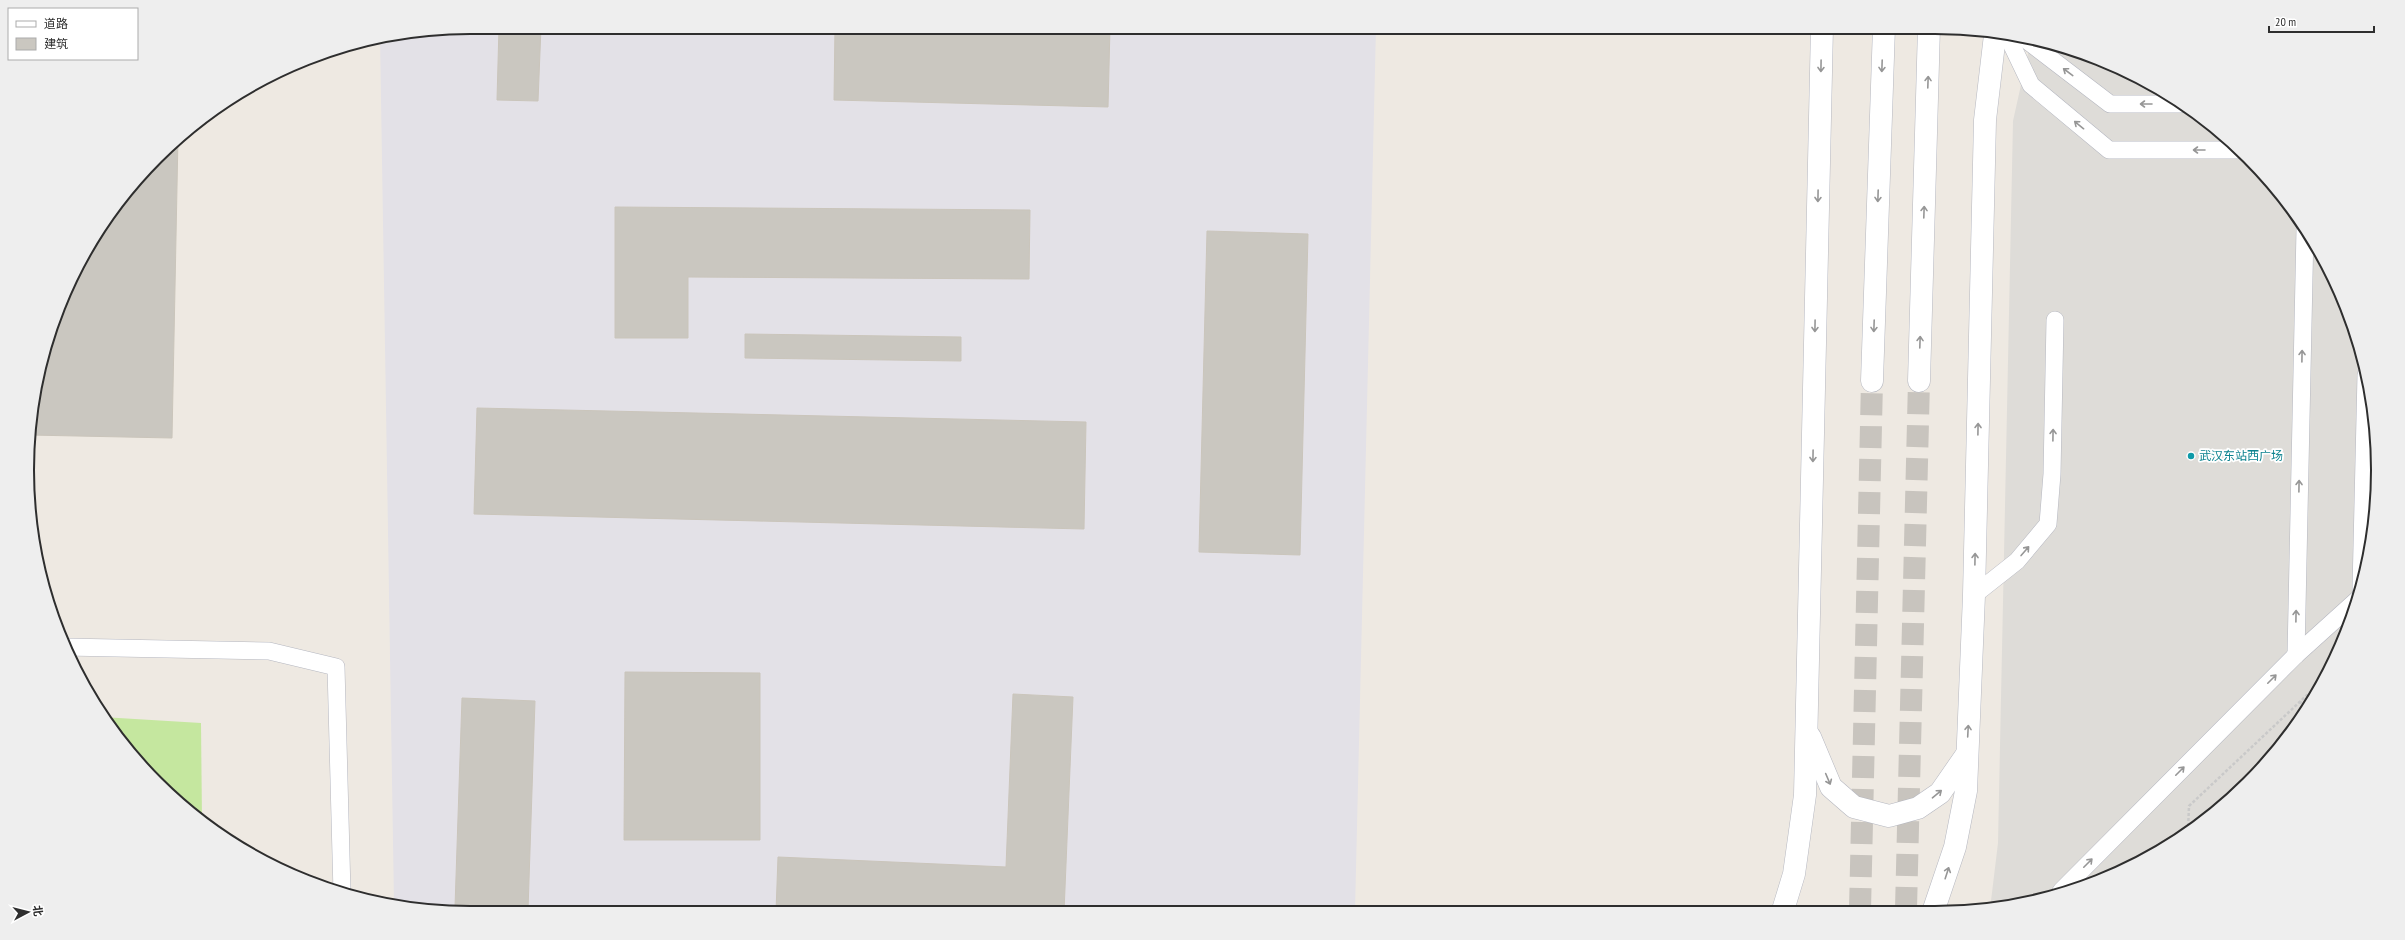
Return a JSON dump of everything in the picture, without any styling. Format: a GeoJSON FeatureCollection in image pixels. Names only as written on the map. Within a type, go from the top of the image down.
{"type":"FeatureCollection","features":[{"type":"Feature","properties":{"kind":"main road"},"geometry":{"type":"LineString","coordinates":[[1784,906],[1794,874],[1805,795],[1822,34]]}},
{"type":"Feature","properties":{"kind":"main road"},"geometry":{"type":"LineString","coordinates":[[1872,381],[1884,34]]}},
{"type":"Feature","properties":{"kind":"main road"},"geometry":{"type":"LineString","coordinates":[[1919,381],[1929,34]]}},
{"type":"Feature","properties":{"kind":"main road"},"geometry":{"type":"LineString","coordinates":[[1935,906],[1955,847],[1966,791],[1974,595],[1985,120],[1995,38]]}},
{"type":"Feature","properties":{"kind":"main road"},"geometry":{"type":"LineString","coordinates":[[1807,730],[1831,787],[1854,807],[1889,816],[1918,808],[1940,793],[1967,754]]}},
{"type":"Feature","properties":{"kind":"lane"},"geometry":{"type":"LineString","coordinates":[[2010,41],[2031,85],[2109,150],[2230,150]]}},
{"type":"Feature","properties":{"kind":"lane"},"geometry":{"type":"LineString","coordinates":[[2033,45],[2110,104],[2172,104]]}},
{"type":"Feature","properties":{"kind":"lane"},"geometry":{"type":"LineString","coordinates":[[2296,655],[2305,239]]}},
{"type":"Feature","properties":{"kind":"lane"},"geometry":{"type":"LineString","coordinates":[[1974,595],[2017,560],[2048,524],[2052,474],[2055,320]]}},
{"type":"Feature","properties":{"kind":"lane"},"geometry":{"type":"LineString","coordinates":[[2363,557],[2365,402]]}},
{"type":"Feature","properties":{"kind":"lane"},"geometry":{"type":"LineString","coordinates":[[2066,886],[2296,655],[2349,607]]}},
{"type":"Feature","properties":{"kind":"lane"},"geometry":{"type":"LineString","coordinates":[[72,647],[269,651],[336,667],[342,887]]}},
{"type":"Feature","properties":{"kind":"path"},"geometry":{"type":"LineString","coordinates":[[2188,825],[2189,806],[2311,691]]}},
{"type":"Feature","properties":{"kind":"path"},"geometry":{"type":"LineString","coordinates":[[2300,701],[2302,705]]}},
{"type":"Feature","properties":{"kind":"shaded area"},"geometry":{"type":"Polygon","coordinates":[[[470,34],[1376,34],[1355,906],[470,906],[441,905],[394,899],[380,43],[441,35],[470,34]]]}},
{"type":"Feature","properties":{"kind":"shaded area","name":"武汉东站西广场"},"geometry":{"type":"Polygon","coordinates":[[[2030,44],[2075,57],[2102,67],[2153,92],[2200,124],[2243,162],[2263,183],[2298,228],[2313,252],[2338,303],[2348,330],[2363,385],[2370,441],[2371,470],[2370,499],[2363,555],[2348,610],[2338,637],[2313,688],[2298,712],[2263,757],[2222,798],[2177,833],[2153,848],[2102,873],[2075,883],[2020,898],[1991,902],[1998,843],[2013,121],[2030,44]]]}},
{"type":"Feature","properties":{"kind":"green space"},"geometry":{"type":"Polygon","coordinates":[[[111,718],[201,723],[202,813],[183,798],[142,757],[111,718]]]}},
{"type":"Feature","properties":{"kind":"building"},"geometry":{"type":"Polygon","coordinates":[[[499,34],[541,34],[538,101],[497,100],[499,34]]]}},
{"type":"Feature","properties":{"kind":"building"},"geometry":{"type":"Polygon","coordinates":[[[835,34],[1110,34],[1108,107],[834,100],[835,34]]]}},
{"type":"Feature","properties":{"kind":"building"},"geometry":{"type":"Polygon","coordinates":[[[178,147],[172,438],[36,435],[42,385],[49,357],[67,303],[79,277],[107,228],[124,205],[142,183],[178,147]]]}},
{"type":"Feature","properties":{"kind":"building"},"geometry":{"type":"Polygon","coordinates":[[[615,207],[1030,210],[1029,279],[688,277],[688,338],[615,338],[615,207]]]}},
{"type":"Feature","properties":{"kind":"building"},"geometry":{"type":"Polygon","coordinates":[[[1207,231],[1308,234],[1300,555],[1199,552],[1207,231]]]}},
{"type":"Feature","properties":{"kind":"building"},"geometry":{"type":"Polygon","coordinates":[[[745,334],[961,337],[961,361],[745,358],[745,334]]]}},
{"type":"Feature","properties":{"kind":"building"},"geometry":{"type":"Polygon","coordinates":[[[477,408],[1086,422],[1084,529],[474,514],[477,408]]]}},
{"type":"Feature","properties":{"kind":"building"},"geometry":{"type":"Polygon","coordinates":[[[625,672],[760,673],[760,840],[624,840],[625,672]]]}},
{"type":"Feature","properties":{"kind":"building"},"geometry":{"type":"Polygon","coordinates":[[[1013,694],[1073,697],[1064,906],[776,906],[778,857],[1006,867],[1013,694]]]}},
{"type":"Feature","properties":{"kind":"building"},"geometry":{"type":"Polygon","coordinates":[[[462,698],[535,701],[528,906],[455,905],[462,698]]]}},
{"type":"Feature","properties":{"kind":"tunnel"},"geometry":{"type":"LineString","coordinates":[[1860,906],[1872,381]]}},
{"type":"Feature","properties":{"kind":"tunnel"},"geometry":{"type":"LineString","coordinates":[[1906,906],[1919,381]]}},
{"type":"Feature","properties":{"kind":"place","name":"武汉东站西广场"},"geometry":{"type":"Point","coordinates":[2191,456]}}]}
